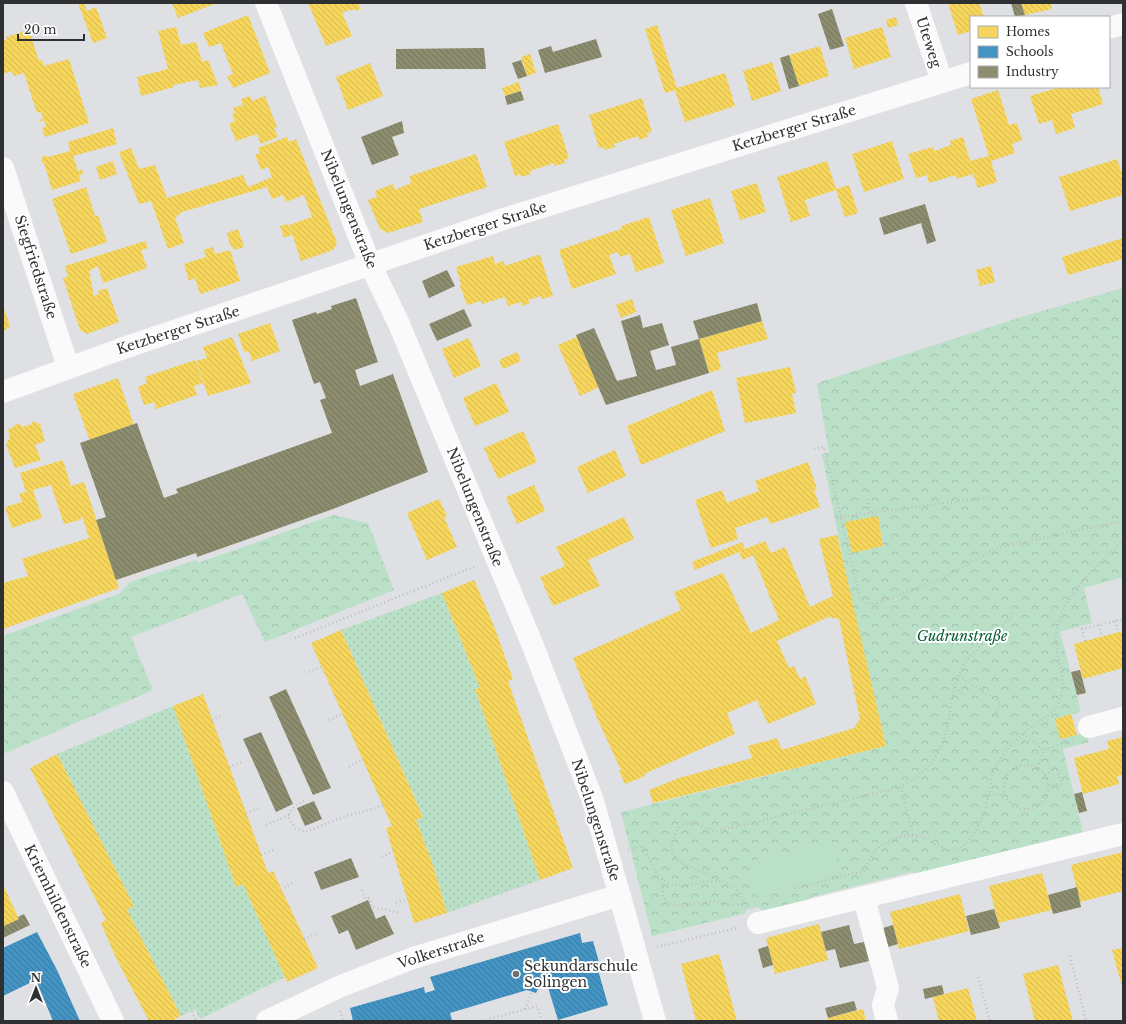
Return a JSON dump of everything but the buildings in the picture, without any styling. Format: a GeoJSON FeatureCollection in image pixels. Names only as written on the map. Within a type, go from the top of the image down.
{"type":"FeatureCollection","features":[{"type":"Feature","properties":{"kind":"street","name":"Nibelungenstraße"},"geometry":{"type":"LineString","coordinates":[[266,3],[370,264],[399,324],[495,558],[533,646],[593,801],[655,1021]]}},
{"type":"Feature","properties":{"kind":"street","name":"Uteweg"},"geometry":{"type":"LineString","coordinates":[[916,3],[942,82]]}},
{"type":"Feature","properties":{"kind":"street"},"geometry":{"type":"LineString","coordinates":[[1110,28],[1123,24]]}},
{"type":"Feature","properties":{"kind":"street","name":"Ketzberger Straße"},"geometry":{"type":"LineString","coordinates":[[3,392],[68,367],[596,189],[970,73]]}},
{"type":"Feature","properties":{"kind":"street","name":"Siegfriedstraße"},"geometry":{"type":"LineString","coordinates":[[3,168],[68,367]]}},
{"type":"Feature","properties":{"kind":"street"},"geometry":{"type":"LineString","coordinates":[[1089,727],[1123,718]]}},
{"type":"Feature","properties":{"kind":"street","name":"Kriemhildenstraße"},"geometry":{"type":"LineString","coordinates":[[3,792],[113,1021]]}},
{"type":"Feature","properties":{"kind":"street"},"geometry":{"type":"LineString","coordinates":[[758,923],[1123,834]]}},
{"type":"Feature","properties":{"kind":"street","name":"Volkerstraße"},"geometry":{"type":"LineString","coordinates":[[267,1021],[341,986],[414,958],[620,895]]}},
{"type":"Feature","properties":{"kind":"street"},"geometry":{"type":"LineString","coordinates":[[864,898],[888,988],[883,1004],[887,1021]]}},
{"type":"Feature","properties":{"kind":"path"},"geometry":{"type":"LineString","coordinates":[[814,448],[824,447],[860,596],[866,603],[873,604],[917,588],[955,572],[984,554],[1000,547],[1123,521]]}},
{"type":"Feature","properties":{"kind":"path"},"geometry":{"type":"LineString","coordinates":[[840,517],[991,497]]}},
{"type":"Feature","properties":{"kind":"path"},"geometry":{"type":"LineString","coordinates":[[867,499],[871,513]]}},
{"type":"Feature","properties":{"kind":"path"},"geometry":{"type":"LineString","coordinates":[[788,891],[864,871],[872,855],[879,847],[895,839],[913,836],[921,837],[941,849],[960,847],[973,836],[989,794],[991,777],[996,764],[1023,734],[1053,711],[1061,698],[1063,684],[1056,642],[1058,627],[1067,601],[1081,582],[1123,540]]}},
{"type":"Feature","properties":{"kind":"path"},"geometry":{"type":"LineString","coordinates":[[295,638],[495,558]]}},
{"type":"Feature","properties":{"kind":"path"},"geometry":{"type":"LineString","coordinates":[[717,880],[712,875],[681,864],[673,851],[674,836],[678,829],[684,824],[694,823],[712,831],[717,831],[901,787],[921,775],[931,765],[941,749],[947,734],[955,688],[964,665],[1015,612]]}},
{"type":"Feature","properties":{"kind":"path"},"geometry":{"type":"LineString","coordinates":[[1085,641],[1082,629],[1123,619]]}},
{"type":"Feature","properties":{"kind":"path"},"geometry":{"type":"LineString","coordinates":[[1114,621],[1118,632]]}},
{"type":"Feature","properties":{"kind":"path"},"geometry":{"type":"LineString","coordinates":[[1099,624],[1102,636]]}},
{"type":"Feature","properties":{"kind":"path"},"geometry":{"type":"LineString","coordinates":[[309,672],[321,667]]}},
{"type":"Feature","properties":{"kind":"path"},"geometry":{"type":"LineString","coordinates":[[959,676],[1001,703],[995,714]]}},
{"type":"Feature","properties":{"kind":"path"},"geometry":{"type":"LineString","coordinates":[[955,688],[965,695]]}},
{"type":"Feature","properties":{"kind":"path"},"geometry":{"type":"LineString","coordinates":[[329,720],[342,714]]}},
{"type":"Feature","properties":{"kind":"path"},"geometry":{"type":"LineString","coordinates":[[212,720],[223,715]]}},
{"type":"Feature","properties":{"kind":"path"},"geometry":{"type":"LineString","coordinates":[[1044,750],[1092,736],[1089,727]]}},
{"type":"Feature","properties":{"kind":"path"},"geometry":{"type":"LineString","coordinates":[[1023,734],[1044,750]]}},
{"type":"Feature","properties":{"kind":"path"},"geometry":{"type":"LineString","coordinates":[[1038,768],[1044,750]]}},
{"type":"Feature","properties":{"kind":"path"},"geometry":{"type":"LineString","coordinates":[[349,767],[363,759]]}},
{"type":"Feature","properties":{"kind":"path"},"geometry":{"type":"LineString","coordinates":[[229,767],[242,762]]}},
{"type":"Feature","properties":{"kind":"path"},"geometry":{"type":"LineString","coordinates":[[1028,765],[1038,768],[1045,776],[1048,785],[1045,799],[1034,808],[1020,808],[1014,805],[1005,795],[1005,780],[1014,769],[1028,765]]}},
{"type":"Feature","properties":{"kind":"path"},"geometry":{"type":"LineString","coordinates":[[1045,776],[1056,767],[1062,784],[1048,785]]}},
{"type":"Feature","properties":{"kind":"path"},"geometry":{"type":"LineString","coordinates":[[901,787],[913,836]]}},
{"type":"Feature","properties":{"kind":"path"},"geometry":{"type":"LineString","coordinates":[[989,794],[1005,795]]}},
{"type":"Feature","properties":{"kind":"path"},"geometry":{"type":"LineString","coordinates":[[266,825],[289,814],[293,807],[304,800]]}},
{"type":"Feature","properties":{"kind":"path"},"geometry":{"type":"LineString","coordinates":[[289,814],[290,823],[295,828],[305,832],[343,817],[383,806]]}},
{"type":"Feature","properties":{"kind":"path"},"geometry":{"type":"LineString","coordinates":[[246,813],[260,808]]}},
{"type":"Feature","properties":{"kind":"path"},"geometry":{"type":"LineString","coordinates":[[629,850],[642,846],[662,878],[669,883],[680,884],[717,880],[725,882],[737,889],[745,902]]}},
{"type":"Feature","properties":{"kind":"path"},"geometry":{"type":"LineString","coordinates":[[261,855],[276,849]]}},
{"type":"Feature","properties":{"kind":"path"},"geometry":{"type":"LineString","coordinates":[[382,857],[393,851]]}},
{"type":"Feature","properties":{"kind":"path"},"geometry":{"type":"LineString","coordinates":[[662,878],[663,896],[668,903],[678,906],[714,901],[732,906],[751,901]]}},
{"type":"Feature","properties":{"kind":"path"},"geometry":{"type":"LineString","coordinates":[[281,890],[292,883]]}},
{"type":"Feature","properties":{"kind":"path"},"geometry":{"type":"LineString","coordinates":[[362,890],[366,899],[369,898],[372,907],[400,913]]}},
{"type":"Feature","properties":{"kind":"path"},"geometry":{"type":"LineString","coordinates":[[396,902],[408,899]]}},
{"type":"Feature","properties":{"kind":"path"},"geometry":{"type":"LineString","coordinates":[[636,952],[758,923]]}},
{"type":"Feature","properties":{"kind":"path"},"geometry":{"type":"LineString","coordinates":[[304,939],[316,934]]}},
{"type":"Feature","properties":{"kind":"path"},"geometry":{"type":"LineString","coordinates":[[1070,956],[1086,1021]]}},
{"type":"Feature","properties":{"kind":"path"},"geometry":{"type":"LineString","coordinates":[[978,977],[990,1021]]}},
{"type":"Feature","properties":{"kind":"path"},"geometry":{"type":"LineString","coordinates":[[524,1010],[532,992]]}},
{"type":"Feature","properties":{"kind":"path"},"geometry":{"type":"LineString","coordinates":[[482,1021],[538,1006],[542,1021]]}},
{"type":"Feature","properties":{"kind":"path"},"geometry":{"type":"LineString","coordinates":[[192,1011],[196,1021]]}},
{"type":"Feature","properties":{"kind":"green space","name":"Gudrunstraße"},"geometry":{"type":"Polygon","coordinates":[[[1123,288],[1123,577],[1084,588],[1092,623],[1060,632],[1081,712],[1071,715],[1077,735],[1087,733],[1089,742],[1063,749],[1083,832],[919,874],[911,872],[812,897],[808,905],[770,915],[758,907],[746,910],[746,913],[652,936],[621,812],[886,746],[849,590],[822,454],[829,453],[817,383],[1018,318],[1123,288]]]}},
{"type":"Feature","properties":{"kind":"green space"},"geometry":{"type":"Polygon","coordinates":[[[333,515],[368,523],[394,590],[265,642],[242,594],[131,637],[153,690],[3,754],[3,636],[119,594],[130,582],[196,560],[198,563],[333,515]]]}},
{"type":"Feature","properties":{"kind":"green space"},"geometry":{"type":"Polygon","coordinates":[[[442,593],[480,688],[475,689],[540,880],[447,913],[432,862],[416,820],[423,816],[341,630],[442,593]]]}},
{"type":"Feature","properties":{"kind":"green space"},"geometry":{"type":"Polygon","coordinates":[[[173,706],[236,887],[243,884],[285,977],[200,1019],[195,1009],[181,1016],[127,910],[134,906],[57,754],[173,706]]]}},
{"type":"Feature","properties":{"kind":"green space"},"geometry":{"type":"Polygon","coordinates":[[[832,841],[841,874],[756,896],[748,862],[832,841]]]}},
{"type":"Feature","properties":{"kind":"place","name":"Sekundarschule Solingen"},"geometry":{"type":"Point","coordinates":[516,974]}}]}
